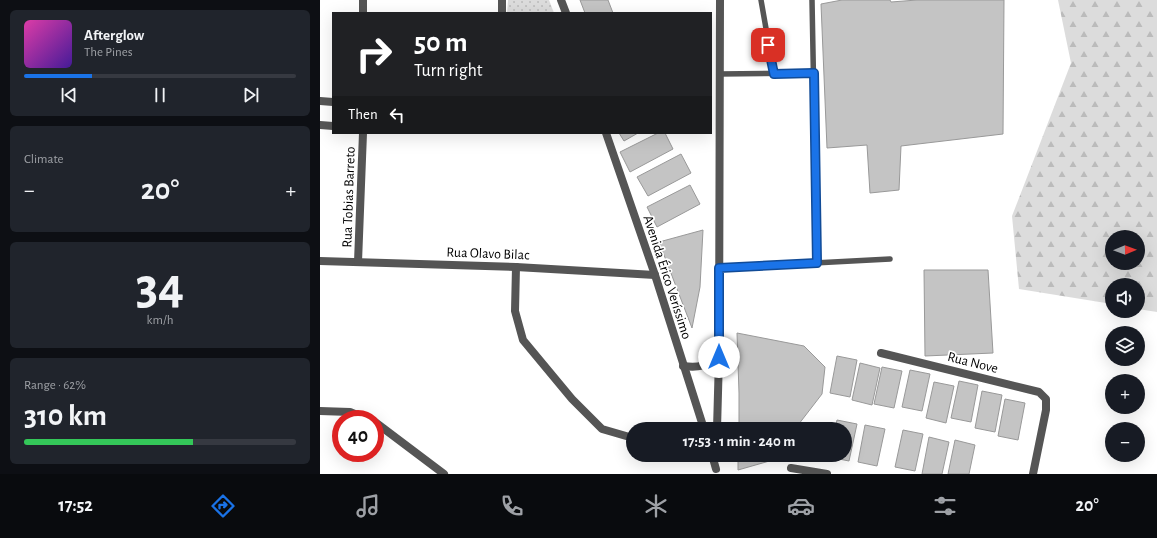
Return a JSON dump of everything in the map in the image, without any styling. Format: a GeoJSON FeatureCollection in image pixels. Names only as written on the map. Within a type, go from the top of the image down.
{"type":"FeatureCollection","features":[{"type":"Feature","properties":{"kind":"street"},"geometry":{"type":"LineString","coordinates":[[363,0],[363,12]]}},
{"type":"Feature","properties":{"kind":"street"},"geometry":{"type":"LineString","coordinates":[[502,0],[502,12]]}},
{"type":"Feature","properties":{"kind":"street"},"geometry":{"type":"LineString","coordinates":[[561,0],[566,12]]}},
{"type":"Feature","properties":{"kind":"street"},"geometry":{"type":"LineString","coordinates":[[717,422],[719,357],[720,0]]}},
{"type":"Feature","properties":{"kind":"street"},"geometry":{"type":"LineString","coordinates":[[320,101],[332,102]]}},
{"type":"Feature","properties":{"kind":"street"},"geometry":{"type":"LineString","coordinates":[[320,125],[332,126]]}},
{"type":"Feature","properties":{"kind":"street","name":"Rua Tobias Barreto"},"geometry":{"type":"LineString","coordinates":[[358,262],[363,134]]}},
{"type":"Feature","properties":{"kind":"street","name":"Avenida Érico Veríssimo"},"geometry":{"type":"LineString","coordinates":[[606,134],[655,275],[702,422]]}},
{"type":"Feature","properties":{"kind":"street","name":"Rua Olavo Bilac"},"geometry":{"type":"LineString","coordinates":[[320,261],[516,267],[655,275]]}},
{"type":"Feature","properties":{"kind":"street"},"geometry":{"type":"LineString","coordinates":[[516,267],[515,311],[523,340],[572,399],[602,430],[626,436]]}},
{"type":"Feature","properties":{"kind":"street","name":"Rua Nove"},"geometry":{"type":"LineString","coordinates":[[881,353],[1039,392],[1046,399],[1046,410],[1032,474]]}},
{"type":"Feature","properties":{"kind":"street"},"geometry":{"type":"LineString","coordinates":[[683,366],[696,367],[708,364],[719,357]]}},
{"type":"Feature","properties":{"kind":"street"},"geometry":{"type":"LineString","coordinates":[[320,411],[332,411]]}},
{"type":"Feature","properties":{"kind":"street"},"geometry":{"type":"LineString","coordinates":[[384,429],[444,474]]}},
{"type":"Feature","properties":{"kind":"street"},"geometry":{"type":"LineString","coordinates":[[791,468],[827,474]]}},
{"type":"Feature","properties":{"kind":"lane"},"geometry":{"type":"LineString","coordinates":[[761,0],[774,74]]}},
{"type":"Feature","properties":{"kind":"lane"},"geometry":{"type":"LineString","coordinates":[[812,0],[817,263]]}},
{"type":"Feature","properties":{"kind":"lane"},"geometry":{"type":"LineString","coordinates":[[719,74],[814,73]]}},
{"type":"Feature","properties":{"kind":"lane"},"geometry":{"type":"LineString","coordinates":[[719,268],[890,259]]}},
{"type":"Feature","properties":{"kind":"green space"},"geometry":{"type":"Polygon","coordinates":[[[508,0],[549,0],[554,12],[507,12],[508,0]]]}},
{"type":"Feature","properties":{"kind":"green space"},"geometry":{"type":"Polygon","coordinates":[[[1058,0],[1157,0],[1157,312],[1145,310],[1145,278],[1105,278],[1105,303],[1019,289],[1012,216],[1071,63],[1058,0]]]}},
{"type":"Feature","properties":{"kind":"building"},"geometry":{"type":"Polygon","coordinates":[[[580,0],[608,0],[613,12],[585,12],[580,0]]]}},
{"type":"Feature","properties":{"kind":"building"},"geometry":{"type":"Polygon","coordinates":[[[842,0],[890,0],[891,2],[917,0],[1004,0],[1003,134],[901,146],[899,190],[870,193],[867,145],[827,148],[821,4],[842,0]]]}},
{"type":"Feature","properties":{"kind":"building"},"geometry":{"type":"Polygon","coordinates":[[[620,134],[636,134],[624,141],[620,134]]]}},
{"type":"Feature","properties":{"kind":"building"},"geometry":{"type":"Polygon","coordinates":[[[656,134],[666,134],[673,149],[630,172],[620,152],[656,134]]]}},
{"type":"Feature","properties":{"kind":"building"},"geometry":{"type":"Polygon","coordinates":[[[681,154],[691,173],[648,196],[637,177],[681,154]]]}},
{"type":"Feature","properties":{"kind":"building"},"geometry":{"type":"Polygon","coordinates":[[[690,185],[700,204],[657,227],[647,207],[690,185]]]}},
{"type":"Feature","properties":{"kind":"building"},"geometry":{"type":"Polygon","coordinates":[[[703,230],[700,287],[692,328],[659,242],[703,230]]]}},
{"type":"Feature","properties":{"kind":"building"},"geometry":{"type":"Polygon","coordinates":[[[924,270],[988,270],[993,353],[925,356],[924,270]]]}},
{"type":"Feature","properties":{"kind":"building"},"geometry":{"type":"Polygon","coordinates":[[[737,333],[804,346],[825,367],[822,394],[800,422],[739,422],[737,333]]]}},
{"type":"Feature","properties":{"kind":"building"},"geometry":{"type":"Polygon","coordinates":[[[837,356],[857,360],[850,397],[830,393],[837,356]]]}},
{"type":"Feature","properties":{"kind":"building"},"geometry":{"type":"Polygon","coordinates":[[[860,363],[880,368],[872,405],[852,400],[860,363]]]}},
{"type":"Feature","properties":{"kind":"building"},"geometry":{"type":"Polygon","coordinates":[[[882,367],[902,371],[894,408],[874,404],[882,367]]]}},
{"type":"Feature","properties":{"kind":"building"},"geometry":{"type":"Polygon","coordinates":[[[910,370],[930,374],[922,411],[902,407],[910,370]]]}},
{"type":"Feature","properties":{"kind":"building"},"geometry":{"type":"Polygon","coordinates":[[[959,381],[978,385],[971,422],[951,418],[959,381]]]}},
{"type":"Feature","properties":{"kind":"building"},"geometry":{"type":"Polygon","coordinates":[[[934,382],[954,386],[946,423],[926,418],[934,382]]]}},
{"type":"Feature","properties":{"kind":"building"},"geometry":{"type":"Polygon","coordinates":[[[982,391],[1002,395],[995,432],[975,428],[982,391]]]}},
{"type":"Feature","properties":{"kind":"building"},"geometry":{"type":"Polygon","coordinates":[[[1005,399],[1025,403],[1018,440],[998,436],[1005,399]]]}},
{"type":"Feature","properties":{"kind":"building"},"geometry":{"type":"Polygon","coordinates":[[[837,420],[847,422],[837,422],[837,420]]]}},
{"type":"Feature","properties":{"kind":"building"},"geometry":{"type":"Polygon","coordinates":[[[852,423],[857,424],[852,447],[852,423]]]}},
{"type":"Feature","properties":{"kind":"building"},"geometry":{"type":"Polygon","coordinates":[[[865,425],[885,429],[877,466],[858,462],[865,425]]]}},
{"type":"Feature","properties":{"kind":"building"},"geometry":{"type":"Polygon","coordinates":[[[903,430],[923,434],[915,471],[895,467],[903,430]]]}},
{"type":"Feature","properties":{"kind":"building"},"geometry":{"type":"Polygon","coordinates":[[[929,437],[949,442],[942,474],[922,474],[929,437]]]}},
{"type":"Feature","properties":{"kind":"building"},"geometry":{"type":"Polygon","coordinates":[[[955,440],[975,445],[969,474],[948,474],[955,440]]]}},
{"type":"Feature","properties":{"kind":"building"},"geometry":{"type":"Polygon","coordinates":[[[738,462],[766,462],[738,470],[738,462]]]}},
{"type":"Feature","properties":{"kind":"route"},"geometry":{"type":"LineString","coordinates":[[719,357],[719,268],[817,263],[814,73],[774,74],[768,45]]}}]}
